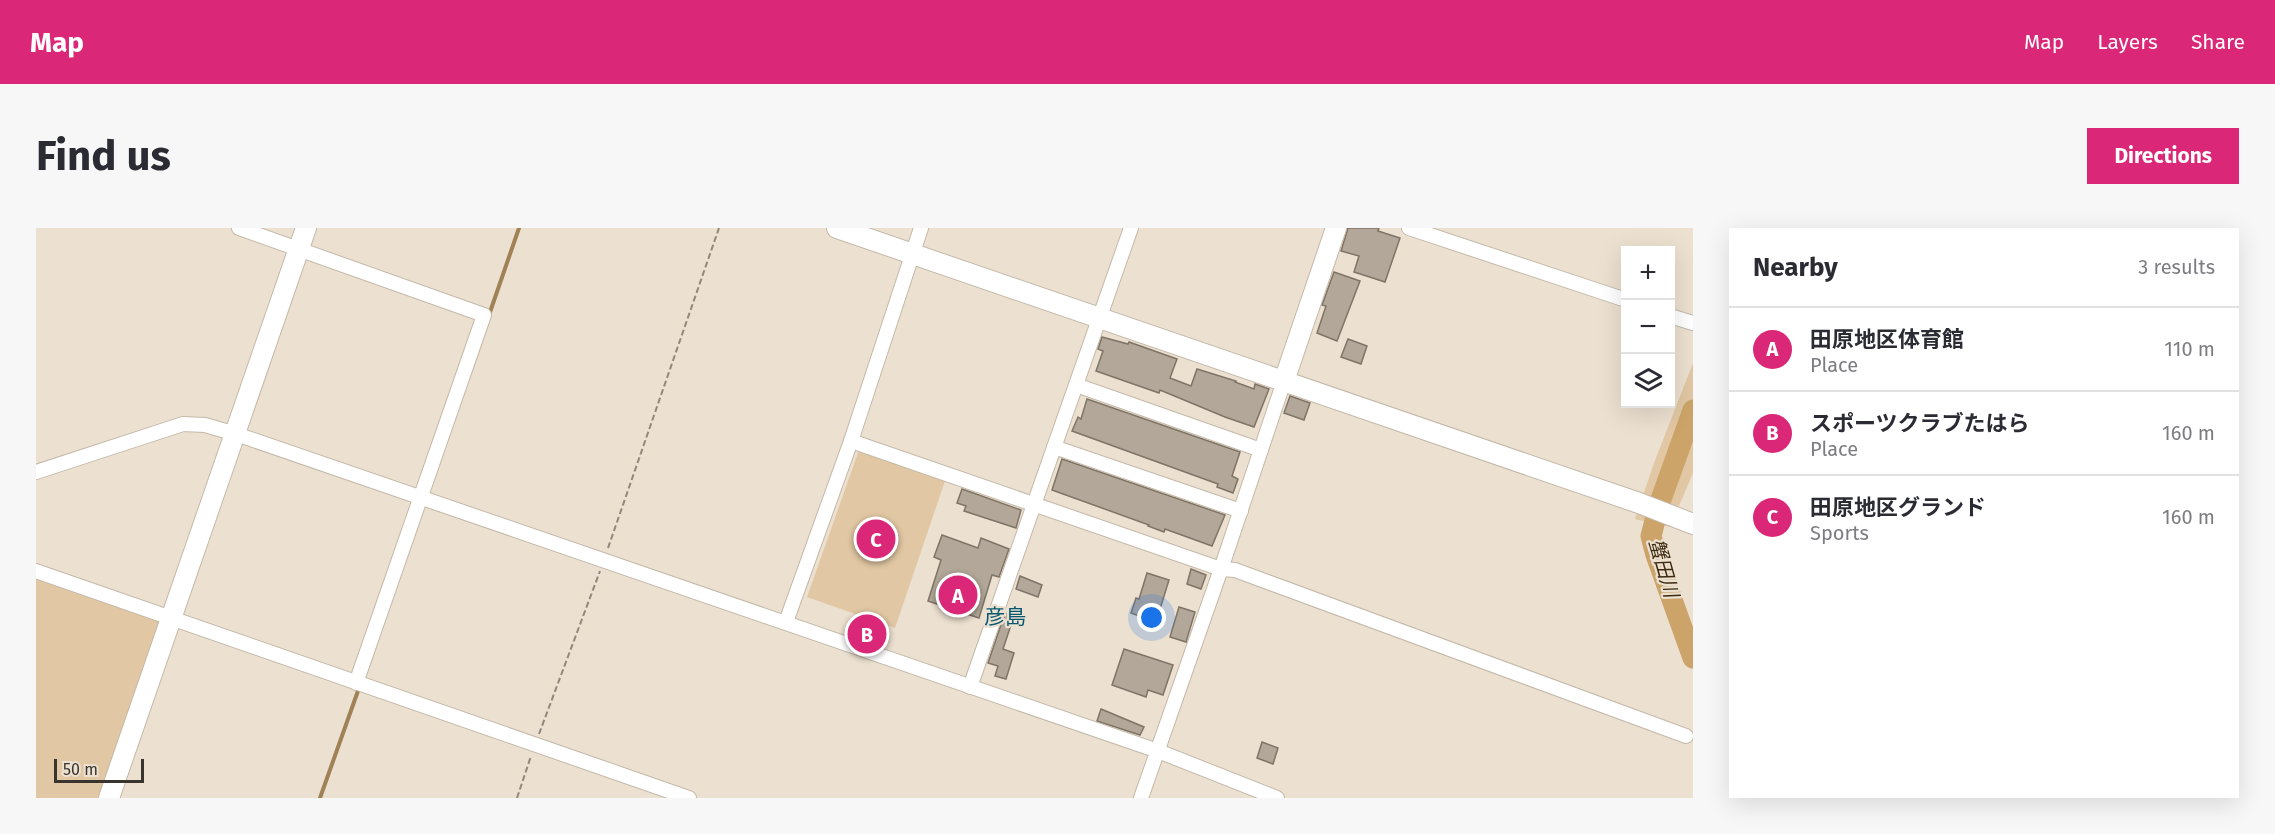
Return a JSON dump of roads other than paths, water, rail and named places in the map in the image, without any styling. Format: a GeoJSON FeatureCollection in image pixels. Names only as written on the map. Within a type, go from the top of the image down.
{"type":"FeatureCollection","features":[{"type":"Feature","properties":{"kind":"street"},"geometry":{"type":"LineString","coordinates":[[239,228],[484,315],[359,684]]}},
{"type":"Feature","properties":{"kind":"street"},"geometry":{"type":"LineString","coordinates":[[109,798],[306,228]]}},
{"type":"Feature","properties":{"kind":"street"},"geometry":{"type":"LineString","coordinates":[[837,228],[1639,503],[1693,524]]}},
{"type":"Feature","properties":{"kind":"street"},"geometry":{"type":"LineString","coordinates":[[786,622],[851,441],[921,228]]}},
{"type":"Feature","properties":{"kind":"street"},"geometry":{"type":"LineString","coordinates":[[970,687],[1131,228]]}},
{"type":"Feature","properties":{"kind":"street"},"geometry":{"type":"LineString","coordinates":[[1141,798],[1336,228]]}},
{"type":"Feature","properties":{"kind":"street"},"geometry":{"type":"LineString","coordinates":[[1410,228],[1621,298]]}},
{"type":"Feature","properties":{"kind":"street"},"geometry":{"type":"LineString","coordinates":[[1675,317],[1693,323]]}},
{"type":"Feature","properties":{"kind":"street"},"geometry":{"type":"LineString","coordinates":[[1077,385],[1261,450]]}},
{"type":"Feature","properties":{"kind":"street"},"geometry":{"type":"LineString","coordinates":[[36,472],[183,424],[205,426],[236,434],[1158,751],[1276,798]]}},
{"type":"Feature","properties":{"kind":"street"},"geometry":{"type":"LineString","coordinates":[[851,441],[1221,569],[1235,570],[1686,736]]}},
{"type":"Feature","properties":{"kind":"street"},"geometry":{"type":"LineString","coordinates":[[1054,447],[1241,511]]}},
{"type":"Feature","properties":{"kind":"street"},"geometry":{"type":"LineString","coordinates":[[36,572],[689,798]]}},
{"type":"Feature","properties":{"kind":"waterway"},"geometry":{"type":"LineString","coordinates":[[489,315],[519,228]]}},
{"type":"Feature","properties":{"kind":"waterway","name":"蟹田川"},"geometry":{"type":"LineString","coordinates":[[1693,410],[1659,505],[1651,536],[1693,658]]}},
{"type":"Feature","properties":{"kind":"waterway"},"geometry":{"type":"LineString","coordinates":[[320,798],[359,688]]}},
{"type":"Feature","properties":{"kind":"place","name":"田原地区グランド"},"geometry":{"type":"Point","coordinates":[876,539]}},
{"type":"Feature","properties":{"kind":"place","name":"田原地区体育館"},"geometry":{"type":"Point","coordinates":[958,595]}},
{"type":"Feature","properties":{"kind":"place","name":"スポーツクラブたはら"},"geometry":{"type":"Point","coordinates":[867,634]}},
{"type":"Feature","properties":{"kind":"district","name":"彦島"},"geometry":{"type":"Point","coordinates":[1005,617]}}]}
